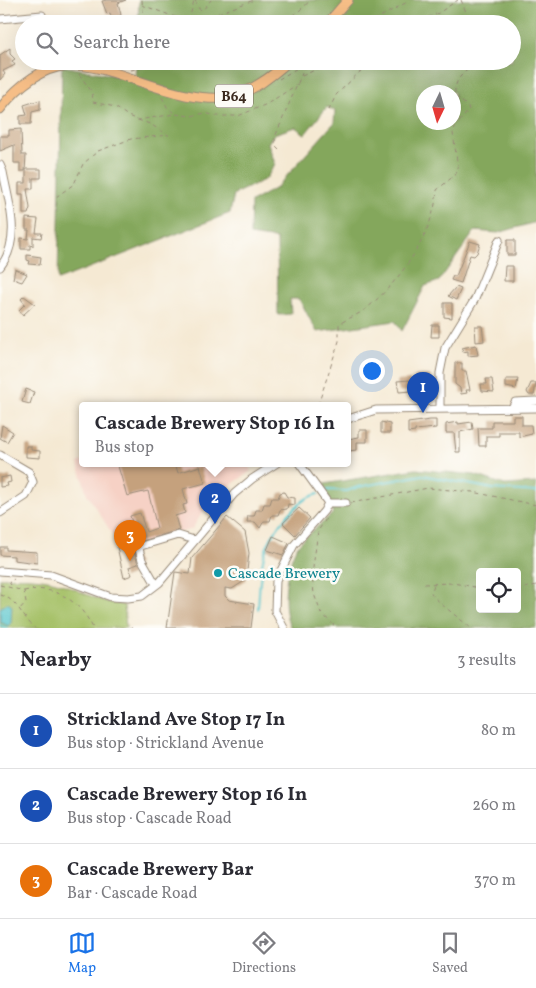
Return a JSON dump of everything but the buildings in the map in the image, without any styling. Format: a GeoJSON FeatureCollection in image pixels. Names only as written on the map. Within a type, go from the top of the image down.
{"type":"FeatureCollection","features":[{"type":"Feature","properties":{"kind":"main road"},"geometry":{"type":"LineString","coordinates":[[335,15],[348,0]]}},
{"type":"Feature","properties":{"kind":"main road","name":"B64"},"geometry":{"type":"LineString","coordinates":[[0,109],[23,84],[48,70]]}},
{"type":"Feature","properties":{"kind":"main road","name":"B64"},"geometry":{"type":"LineString","coordinates":[[107,70],[184,94],[224,98],[252,88],[277,70]]}},
{"type":"Feature","properties":{"kind":"street"},"geometry":{"type":"LineString","coordinates":[[1,19],[15,18]]}},
{"type":"Feature","properties":{"kind":"street"},"geometry":{"type":"LineString","coordinates":[[0,165],[3,172],[13,236],[8,256],[0,267]]}},
{"type":"Feature","properties":{"kind":"street"},"geometry":{"type":"LineString","coordinates":[[440,408],[440,373],[445,348],[475,299],[500,240]]}},
{"type":"Feature","properties":{"kind":"street"},"geometry":{"type":"LineString","coordinates":[[512,408],[514,402],[536,401]]}},
{"type":"Feature","properties":{"kind":"street"},"geometry":{"type":"LineString","coordinates":[[351,418],[376,410],[536,408]]}},
{"type":"Feature","properties":{"kind":"street"},"geometry":{"type":"LineString","coordinates":[[0,455],[29,472],[33,482],[30,492],[26,496],[0,513]]}},
{"type":"Feature","properties":{"kind":"street"},"geometry":{"type":"LineString","coordinates":[[0,571],[51,575],[105,596],[134,598],[145,594],[156,586],[240,489],[272,467]]}},
{"type":"Feature","properties":{"kind":"street"},"geometry":{"type":"LineString","coordinates":[[302,467],[328,503]]}},
{"type":"Feature","properties":{"kind":"street"},"geometry":{"type":"LineString","coordinates":[[328,503],[346,503]]}},
{"type":"Feature","properties":{"kind":"street"},"geometry":{"type":"LineString","coordinates":[[284,628],[275,611],[276,580],[294,545],[324,512],[328,503]]}},
{"type":"Feature","properties":{"kind":"street"},"geometry":{"type":"LineString","coordinates":[[154,581],[140,557],[139,549],[141,546],[178,535],[194,540]]}},
{"type":"Feature","properties":{"kind":"path"},"geometry":{"type":"LineString","coordinates":[[142,0],[143,15]]}},
{"type":"Feature","properties":{"kind":"path"},"geometry":{"type":"LineString","coordinates":[[195,0],[199,9],[202,10],[211,0]]}},
{"type":"Feature","properties":{"kind":"path"},"geometry":{"type":"LineString","coordinates":[[190,15],[195,0]]}},
{"type":"Feature","properties":{"kind":"path"},"geometry":{"type":"LineString","coordinates":[[215,15],[254,0]]}},
{"type":"Feature","properties":{"kind":"path"},"geometry":{"type":"LineString","coordinates":[[293,15],[311,0]]}},
{"type":"Feature","properties":{"kind":"path"},"geometry":{"type":"LineString","coordinates":[[384,15],[411,0]]}},
{"type":"Feature","properties":{"kind":"path"},"geometry":{"type":"LineString","coordinates":[[436,15],[457,0]]}},
{"type":"Feature","properties":{"kind":"path"},"geometry":{"type":"LineString","coordinates":[[461,0],[467,15]]}},
{"type":"Feature","properties":{"kind":"path"},"geometry":{"type":"LineString","coordinates":[[142,5],[169,15]]}},
{"type":"Feature","properties":{"kind":"path"},"geometry":{"type":"LineString","coordinates":[[434,15],[440,12]]}},
{"type":"Feature","properties":{"kind":"path"},"geometry":{"type":"LineString","coordinates":[[56,196],[74,184],[83,164],[98,151],[131,139],[169,135],[150,124],[128,116],[115,107],[93,102],[92,92],[78,70]]}},
{"type":"Feature","properties":{"kind":"path"},"geometry":{"type":"LineString","coordinates":[[121,74],[131,70]]}},
{"type":"Feature","properties":{"kind":"path"},"geometry":{"type":"LineString","coordinates":[[278,149],[275,144],[275,137],[303,70]]}},
{"type":"Feature","properties":{"kind":"path"},"geometry":{"type":"LineString","coordinates":[[301,77],[315,70]]}},
{"type":"Feature","properties":{"kind":"path"},"geometry":{"type":"LineString","coordinates":[[328,110],[336,95],[362,70]]}},
{"type":"Feature","properties":{"kind":"path"},"geometry":{"type":"LineString","coordinates":[[319,402],[339,341],[339,324],[363,310],[406,266],[429,222],[437,190],[456,174],[458,168],[453,133],[455,127],[469,110],[468,106],[455,98],[454,90],[463,72],[466,70]]}},
{"type":"Feature","properties":{"kind":"path"},"geometry":{"type":"LineString","coordinates":[[138,120],[175,114],[191,116],[205,113],[216,116],[238,116],[260,107],[298,84]]}},
{"type":"Feature","properties":{"kind":"path"},"geometry":{"type":"LineString","coordinates":[[161,94],[167,107],[175,114]]}},
{"type":"Feature","properties":{"kind":"path"},"geometry":{"type":"LineString","coordinates":[[346,503],[428,488],[473,492],[536,505]]}},
{"type":"Feature","properties":{"kind":"path"},"geometry":{"type":"LineString","coordinates":[[324,512],[326,519],[318,531],[312,575],[314,594],[321,613],[337,628]]}},
{"type":"Feature","properties":{"kind":"path"},"geometry":{"type":"LineString","coordinates":[[12,586],[9,582],[15,578]]}},
{"type":"Feature","properties":{"kind":"path"},"geometry":{"type":"LineString","coordinates":[[424,584],[453,583],[476,587]]}},
{"type":"Feature","properties":{"kind":"path"},"geometry":{"type":"LineString","coordinates":[[0,585],[24,590],[43,589],[78,604],[93,628]]}},
{"type":"Feature","properties":{"kind":"path"},"geometry":{"type":"LineString","coordinates":[[434,585],[431,592],[440,603],[471,628]]}},
{"type":"Feature","properties":{"kind":"path"},"geometry":{"type":"LineString","coordinates":[[521,589],[536,585]]}},
{"type":"Feature","properties":{"kind":"path"},"geometry":{"type":"LineString","coordinates":[[19,610],[26,602],[24,590]]}},
{"type":"Feature","properties":{"kind":"path"},"geometry":{"type":"LineString","coordinates":[[0,596],[11,599],[35,628]]}},
{"type":"Feature","properties":{"kind":"path"},"geometry":{"type":"LineString","coordinates":[[122,628],[133,628]]}},
{"type":"Feature","properties":{"kind":"shaded area"},"geometry":{"type":"Polygon","coordinates":[[[79,467],[249,467],[251,471],[211,499],[192,529],[133,546],[118,543],[87,494],[79,467]]]}},
{"type":"Feature","properties":{"kind":"green space"},"geometry":{"type":"Polygon","coordinates":[[[139,0],[536,0],[536,222],[498,233],[475,231],[439,281],[425,286],[402,331],[395,321],[317,332],[299,299],[290,299],[291,314],[278,315],[277,239],[250,235],[251,202],[276,188],[334,123],[335,111],[327,107],[305,134],[295,127],[274,134],[268,143],[275,164],[266,179],[234,194],[230,213],[58,280],[62,70],[84,70],[135,79],[136,70],[521,70],[521,15],[138,15],[139,0]]]}},
{"type":"Feature","properties":{"kind":"green space"},"geometry":{"type":"Polygon","coordinates":[[[416,469],[475,475],[505,485],[536,483],[536,628],[291,628],[285,599],[287,577],[292,556],[308,534],[333,513],[324,484],[416,469]]]}},
{"type":"Feature","properties":{"kind":"green space"},"geometry":{"type":"Polygon","coordinates":[[[0,578],[47,580],[62,584],[100,600],[124,605],[126,628],[0,628],[0,578]]]}},
{"type":"Feature","properties":{"kind":"water"},"geometry":{"type":"Polygon","coordinates":[[[8,603],[12,606],[11,623],[8,626],[0,622],[0,608],[8,603]]]}},
{"type":"Feature","properties":{"kind":"waterway"},"geometry":{"type":"LineString","coordinates":[[322,492],[329,490],[347,491],[358,487],[422,475],[493,489],[536,492]]}},
{"type":"Feature","properties":{"kind":"waterway"},"geometry":{"type":"LineString","coordinates":[[258,609],[261,569],[267,546],[272,536],[299,504],[309,497],[318,494]]}},
{"type":"Feature","properties":{"kind":"waterway"},"geometry":{"type":"LineString","coordinates":[[0,625],[7,628]]}},
{"type":"Feature","properties":{"kind":"place","name":"Strickland Ave Stop 17 In"},"geometry":{"type":"Point","coordinates":[423,413]}},
{"type":"Feature","properties":{"kind":"place","name":"Cascade Brewery Stop 16 In"},"geometry":{"type":"Point","coordinates":[215,524]}},
{"type":"Feature","properties":{"kind":"place","name":"Cascade Brewery Bar"},"geometry":{"type":"Point","coordinates":[130,561]}},
{"type":"Feature","properties":{"kind":"place","name":"Cascade Brewery"},"geometry":{"type":"Point","coordinates":[218,573]}}]}
